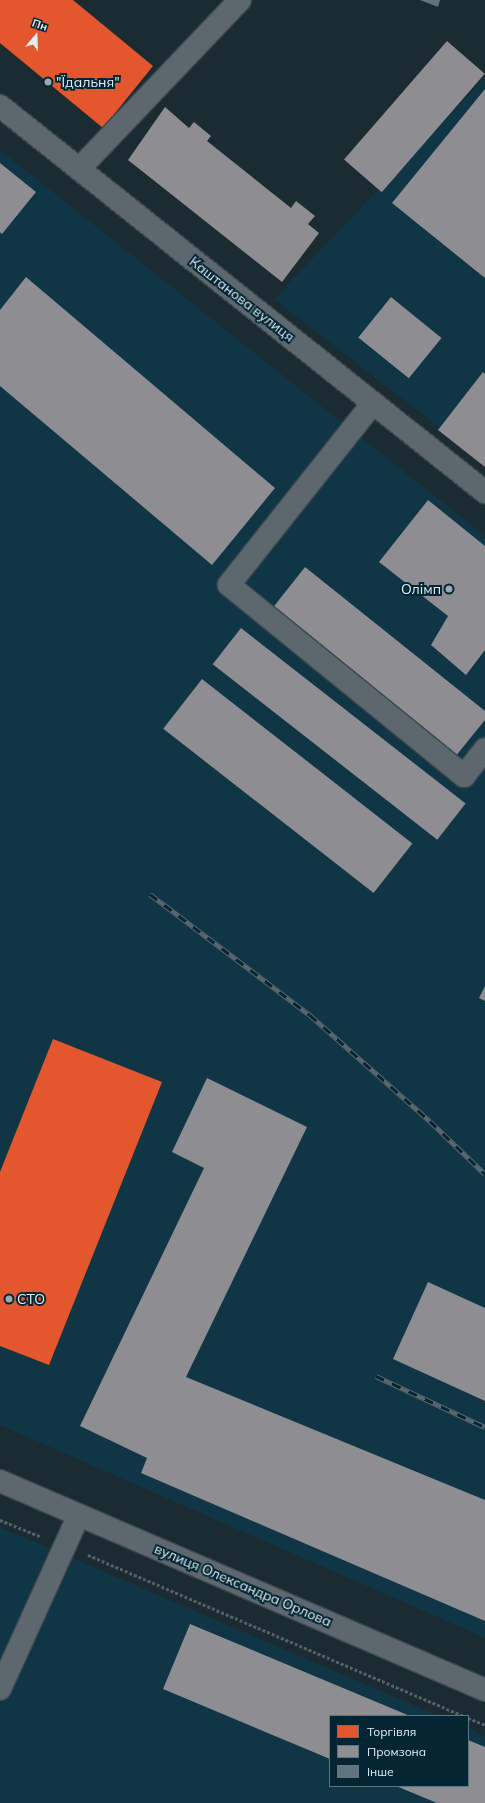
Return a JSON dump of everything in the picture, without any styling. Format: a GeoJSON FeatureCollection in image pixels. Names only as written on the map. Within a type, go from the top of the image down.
{"type":"FeatureCollection","features":[{"type":"Feature","properties":{"kind":"street"},"geometry":{"type":"LineString","coordinates":[[79,169],[240,0]]}},
{"type":"Feature","properties":{"kind":"street","name":"Каштанова вулиця"},"geometry":{"type":"LineString","coordinates":[[0,106],[485,492]]}},
{"type":"Feature","properties":{"kind":"street"},"geometry":{"type":"LineString","coordinates":[[373,403],[229,586],[464,776],[485,749]]}},
{"type":"Feature","properties":{"kind":"street","name":"вулиця Олександра Орлова"},"geometry":{"type":"LineString","coordinates":[[0,1481],[485,1690]]}},
{"type":"Feature","properties":{"kind":"street"},"geometry":{"type":"LineString","coordinates":[[0,1689],[79,1515]]}},
{"type":"Feature","properties":{"kind":"path"},"geometry":{"type":"LineString","coordinates":[[0,1520],[65,1547],[107,1562],[462,1715]]}},
{"type":"Feature","properties":{"kind":"path"},"geometry":{"type":"LineString","coordinates":[[469,1718],[485,1725]]}},
{"type":"Feature","properties":{"kind":"shaded area"},"geometry":{"type":"Polygon","coordinates":[[[485,77],[485,463],[274,299],[485,77]]]}},
{"type":"Feature","properties":{"kind":"shaded area"},"geometry":{"type":"Polygon","coordinates":[[[0,150],[485,536],[485,1638],[0,1425],[0,150]]]}},
{"type":"Feature","properties":{"kind":"shaded area"},"geometry":{"type":"Polygon","coordinates":[[[0,1527],[437,1715],[329,1715],[329,1787],[469,1787],[469,1728],[485,1736],[485,1803],[0,1803],[0,1527]]]}},
{"type":"Feature","properties":{"kind":"building: Торгівля"},"geometry":{"type":"Polygon","coordinates":[[[0,0],[73,0],[153,66],[103,128],[0,43],[0,0]]]}},
{"type":"Feature","properties":{"kind":"building: Торгівля"},"geometry":{"type":"Polygon","coordinates":[[[53,1039],[162,1082],[49,1365],[0,1346],[0,1172],[53,1039]]]}},
{"type":"Feature","properties":{"kind":"building: Промзона"},"geometry":{"type":"Polygon","coordinates":[[[447,41],[485,74],[382,192],[344,159],[447,41]]]}},
{"type":"Feature","properties":{"kind":"building: Промзона"},"geometry":{"type":"Polygon","coordinates":[[[485,89],[485,278],[392,203],[485,89]]]}},
{"type":"Feature","properties":{"kind":"building: Промзона"},"geometry":{"type":"Polygon","coordinates":[[[165,107],[189,128],[194,122],[211,136],[207,141],[291,208],[296,201],[315,216],[308,224],[319,233],[282,282],[128,160],[165,107]]]}},
{"type":"Feature","properties":{"kind":"building: Промзона"},"geometry":{"type":"Polygon","coordinates":[[[0,163],[36,192],[2,234],[0,232],[0,163]]]}},
{"type":"Feature","properties":{"kind":"building: Промзона"},"geometry":{"type":"Polygon","coordinates":[[[26,277],[275,488],[212,565],[0,386],[0,310],[26,277]]]}},
{"type":"Feature","properties":{"kind":"building: Промзона"},"geometry":{"type":"Polygon","coordinates":[[[391,297],[442,338],[409,378],[358,337],[391,297]]]}},
{"type":"Feature","properties":{"kind":"building: Промзона"},"geometry":{"type":"Polygon","coordinates":[[[483,372],[485,374],[485,467],[438,430],[483,372]]]}},
{"type":"Feature","properties":{"kind":"building: Промзона","name":"Олімп"},"geometry":{"type":"Polygon","coordinates":[[[428,500],[485,546],[485,650],[466,675],[431,645],[448,616],[379,562],[428,500]]]}},
{"type":"Feature","properties":{"kind":"building: Промзона"},"geometry":{"type":"Polygon","coordinates":[[[305,567],[485,711],[485,720],[455,757],[271,610],[305,567]]]}},
{"type":"Feature","properties":{"kind":"building: Промзона"},"geometry":{"type":"Polygon","coordinates":[[[241,628],[466,803],[437,840],[213,664],[241,628]]]}},
{"type":"Feature","properties":{"kind":"building: Промзона"},"geometry":{"type":"Polygon","coordinates":[[[202,679],[412,843],[374,893],[163,729],[202,679]]]}},
{"type":"Feature","properties":{"kind":"building: Промзона"},"geometry":{"type":"Polygon","coordinates":[[[485,986],[485,1001],[479,998],[485,986]]]}},
{"type":"Feature","properties":{"kind":"building: Промзона"},"geometry":{"type":"Polygon","coordinates":[[[207,1078],[307,1127],[186,1377],[485,1500],[485,1621],[141,1473],[147,1458],[80,1426],[204,1168],[172,1152],[207,1078]]]}},
{"type":"Feature","properties":{"kind":"building: Промзона"},"geometry":{"type":"Polygon","coordinates":[[[428,1282],[485,1308],[485,1401],[393,1359],[428,1282]]]}},
{"type":"Feature","properties":{"kind":"building: Промзона"},"geometry":{"type":"Polygon","coordinates":[[[190,1624],[408,1715],[329,1715],[329,1759],[163,1689],[190,1624]]]}},
{"type":"Feature","properties":{"kind":"building: Промзона"},"geometry":{"type":"Polygon","coordinates":[[[469,1740],[485,1747],[485,1803],[437,1803],[398,1787],[469,1787],[469,1740]]]}},
{"type":"Feature","properties":{"kind":"building: Інше"},"geometry":{"type":"Polygon","coordinates":[[[420,0],[440,0],[438,7],[420,0]]]}},
{"type":"Feature","properties":{"kind":"railway"},"geometry":{"type":"LineString","coordinates":[[150,894],[310,1015],[430,1121],[485,1174]]}},
{"type":"Feature","properties":{"kind":"railway"},"geometry":{"type":"LineString","coordinates":[[376,1376],[485,1427]]}},
{"type":"Feature","properties":{"kind":"place","name":"\"Їдальня\""},"geometry":{"type":"Point","coordinates":[48,82]}},
{"type":"Feature","properties":{"kind":"place","name":"Олімп"},"geometry":{"type":"Point","coordinates":[449,589]}},
{"type":"Feature","properties":{"kind":"place","name":"СТО"},"geometry":{"type":"Point","coordinates":[9,1299]}}]}
